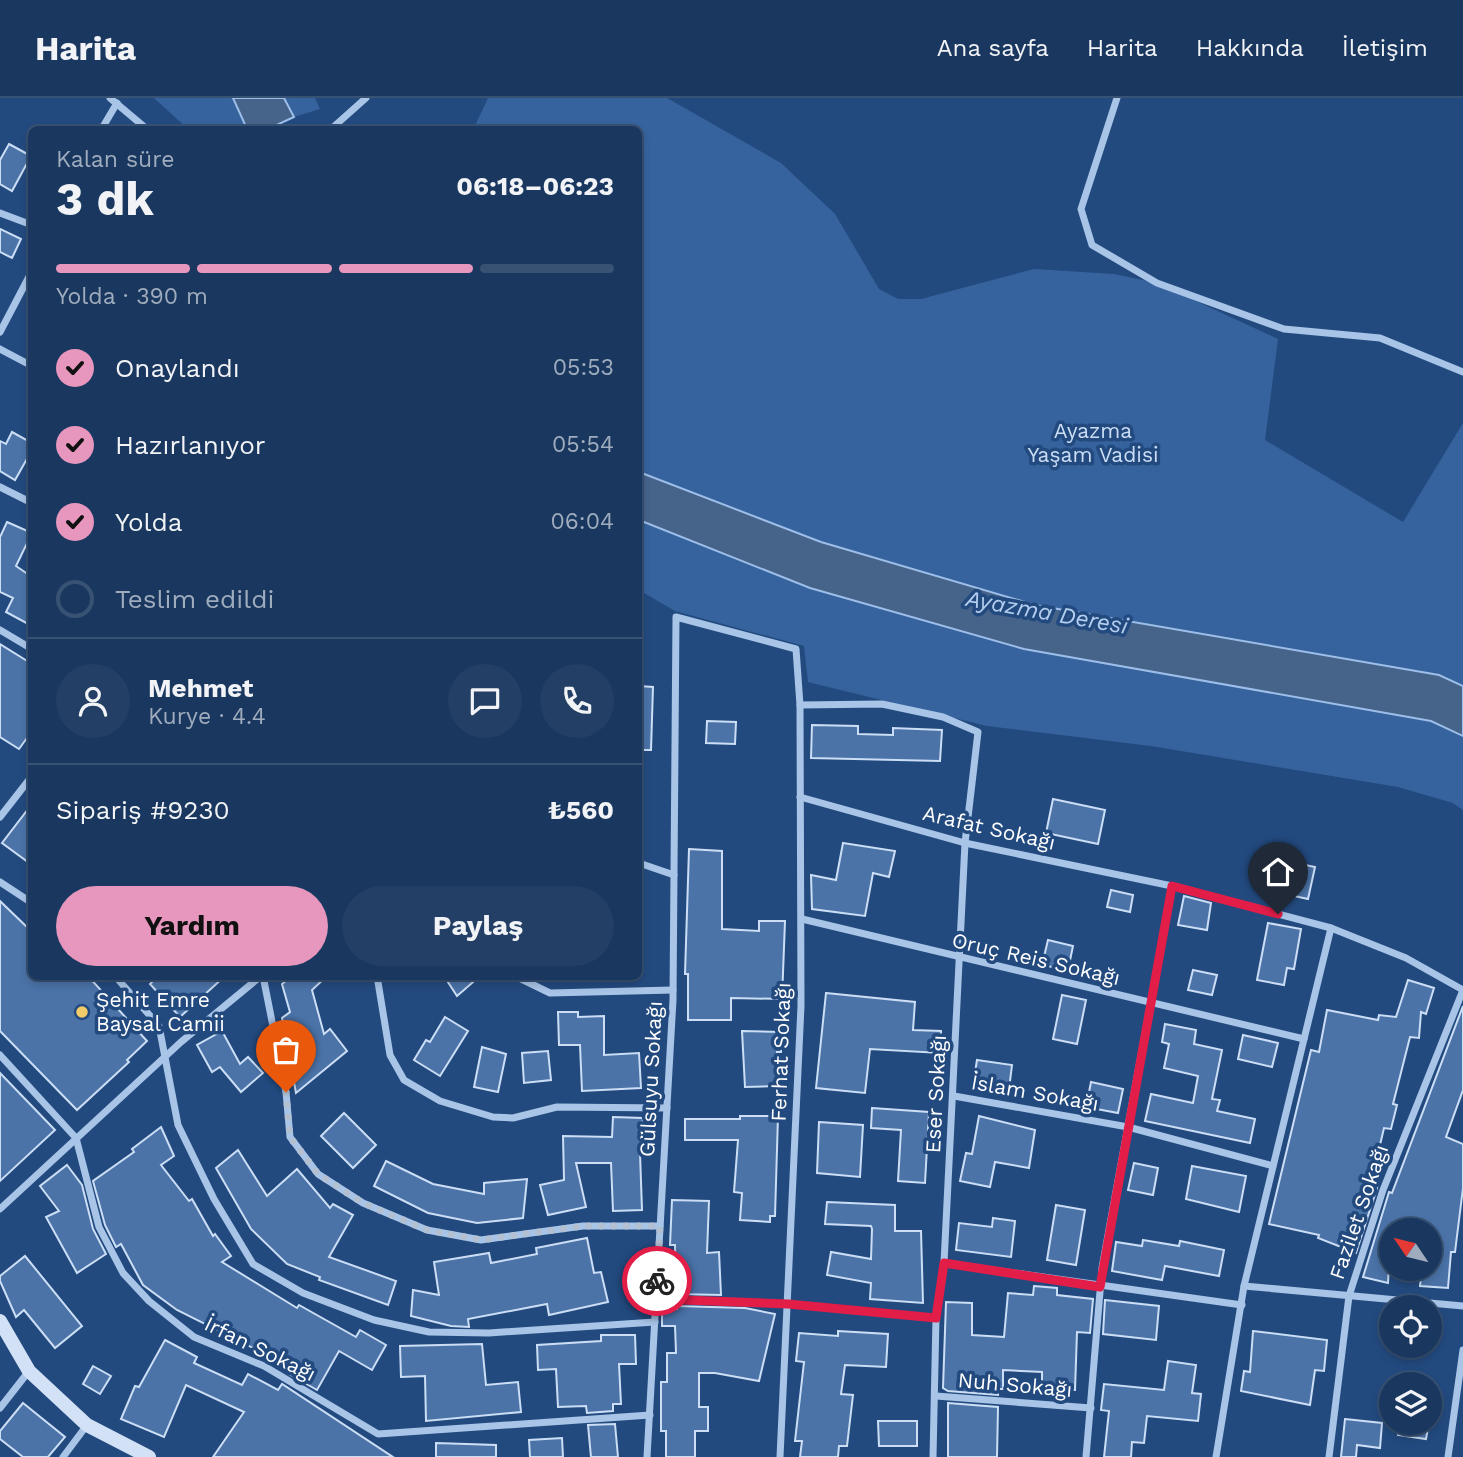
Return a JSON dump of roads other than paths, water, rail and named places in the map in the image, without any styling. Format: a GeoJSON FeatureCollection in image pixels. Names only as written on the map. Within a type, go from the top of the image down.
{"type":"FeatureCollection","features":[{"type":"Feature","properties":{"kind":"main road"},"geometry":{"type":"LineString","coordinates":[[0,1321],[29,1371],[87,1425],[149,1457]]}},
{"type":"Feature","properties":{"kind":"street"},"geometry":{"type":"LineString","coordinates":[[334,126],[366,98]]}},
{"type":"Feature","properties":{"kind":"street"},"geometry":{"type":"LineString","coordinates":[[1117,98],[1081,209],[1092,245],[1157,283],[1284,329],[1380,338],[1463,372]]}},
{"type":"Feature","properties":{"kind":"street"},"geometry":{"type":"LineString","coordinates":[[103,126],[114,101],[143,126]]}},
{"type":"Feature","properties":{"kind":"street"},"geometry":{"type":"LineString","coordinates":[[0,213],[28,224]]}},
{"type":"Feature","properties":{"kind":"street"},"geometry":{"type":"LineString","coordinates":[[0,332],[28,279]]}},
{"type":"Feature","properties":{"kind":"street"},"geometry":{"type":"LineString","coordinates":[[0,349],[28,364]]}},
{"type":"Feature","properties":{"kind":"street"},"geometry":{"type":"LineString","coordinates":[[0,487],[28,501]]}},
{"type":"Feature","properties":{"kind":"street","name":"Gülsuyu Sokağı"},"geometry":{"type":"LineString","coordinates":[[647,1457],[673,990],[676,617],[796,649]]}},
{"type":"Feature","properties":{"kind":"street"},"geometry":{"type":"LineString","coordinates":[[0,630],[28,647]]}},
{"type":"Feature","properties":{"kind":"street","name":"Ferhat Sokağı"},"geometry":{"type":"LineString","coordinates":[[780,1457],[802,919],[800,705],[796,649]]}},
{"type":"Feature","properties":{"kind":"street","name":"Eser Sokağı"},"geometry":{"type":"LineString","coordinates":[[800,705],[882,704],[943,717],[978,732],[965,844],[944,1263],[936,1318],[933,1457]]}},
{"type":"Feature","properties":{"kind":"street"},"geometry":{"type":"LineString","coordinates":[[0,817],[28,781]]}},
{"type":"Feature","properties":{"kind":"street","name":"Arafat Sokağı"},"geometry":{"type":"LineString","coordinates":[[800,797],[965,844],[1172,886],[1331,928],[1406,958],[1463,990]]}},
{"type":"Feature","properties":{"kind":"street"},"geometry":{"type":"LineString","coordinates":[[642,864],[674,875]]}},
{"type":"Feature","properties":{"kind":"street"},"geometry":{"type":"LineString","coordinates":[[0,882],[28,900]]}},
{"type":"Feature","properties":{"kind":"street"},"geometry":{"type":"LineString","coordinates":[[1086,1457],[1100,1287],[1172,886]]}},
{"type":"Feature","properties":{"kind":"street","name":"Oruç Reis Sokağı"},"geometry":{"type":"LineString","coordinates":[[802,919],[959,959],[1304,1039]]}},
{"type":"Feature","properties":{"kind":"street"},"geometry":{"type":"LineString","coordinates":[[1216,1457],[1244,1286],[1331,928]]}},
{"type":"Feature","properties":{"kind":"street"},"geometry":{"type":"LineString","coordinates":[[119,980],[159,1026],[178,1125],[214,1199],[253,1264],[303,1293],[374,1320],[429,1332],[489,1333],[655,1322]]}},
{"type":"Feature","properties":{"kind":"street"},"geometry":{"type":"LineString","coordinates":[[0,1209],[164,1058],[257,980]]}},
{"type":"Feature","properties":{"kind":"street"},"geometry":{"type":"LineString","coordinates":[[263,980],[286,1092],[290,1137],[318,1174],[363,1203],[427,1230],[481,1240],[583,1226],[660,1226]]}},
{"type":"Feature","properties":{"kind":"street"},"geometry":{"type":"LineString","coordinates":[[378,980],[390,1055],[404,1080],[440,1101],[493,1117],[513,1118],[557,1107],[667,1108]]}},
{"type":"Feature","properties":{"kind":"street"},"geometry":{"type":"LineString","coordinates":[[523,980],[550,993],[673,990]]}},
{"type":"Feature","properties":{"kind":"street","name":"Fazilet Sokağı"},"geometry":{"type":"LineString","coordinates":[[1329,1457],[1349,1296],[1383,1190],[1463,990]]}},
{"type":"Feature","properties":{"kind":"street","name":"İrfan Sokağı"},"geometry":{"type":"LineString","coordinates":[[0,1055],[76,1138],[99,1227],[123,1273],[149,1301],[194,1337],[264,1366],[378,1434],[650,1415]]}},
{"type":"Feature","properties":{"kind":"street","name":"İslam Sokağı"},"geometry":{"type":"LineString","coordinates":[[954,1096],[1128,1127],[1273,1166]]}},
{"type":"Feature","properties":{"kind":"street"},"geometry":{"type":"LineString","coordinates":[[944,1263],[1242,1305]]}},
{"type":"Feature","properties":{"kind":"street"},"geometry":{"type":"LineString","coordinates":[[1244,1286],[1463,1306]]}},
{"type":"Feature","properties":{"kind":"street"},"geometry":{"type":"LineString","coordinates":[[656,1299],[788,1304],[936,1318]]}},
{"type":"Feature","properties":{"kind":"street"},"geometry":{"type":"LineString","coordinates":[[1448,1457],[1463,1350]]}},
{"type":"Feature","properties":{"kind":"street"},"geometry":{"type":"LineString","coordinates":[[0,1408],[29,1371]]}},
{"type":"Feature","properties":{"kind":"street","name":"Nuh Sokağı"},"geometry":{"type":"LineString","coordinates":[[936,1395],[1091,1408]]}},
{"type":"Feature","properties":{"kind":"street"},"geometry":{"type":"LineString","coordinates":[[63,1457],[87,1425]]}},
{"type":"Feature","properties":{"kind":"water"},"geometry":{"type":"Polygon","coordinates":[[[233,98],[284,98],[294,117],[274,126],[246,126],[233,98]]]}},
{"type":"Feature","properties":{"kind":"water","name":"Ayazma Deresi"},"geometry":{"type":"Polygon","coordinates":[[[642,473],[821,542],[1035,605],[1439,675],[1463,686],[1463,736],[1431,721],[1024,649],[810,588],[642,521],[642,473]]]}},
{"type":"Feature","properties":{"kind":"place","name":"Şehit Emre Baysal Camii"},"geometry":{"type":"Point","coordinates":[82,1012]}},
{"type":"Feature","properties":{"kind":"park label","name":"Ayazma Yaşam Vadisi"},"geometry":{"type":"Point","coordinates":[1093,443]}}]}
